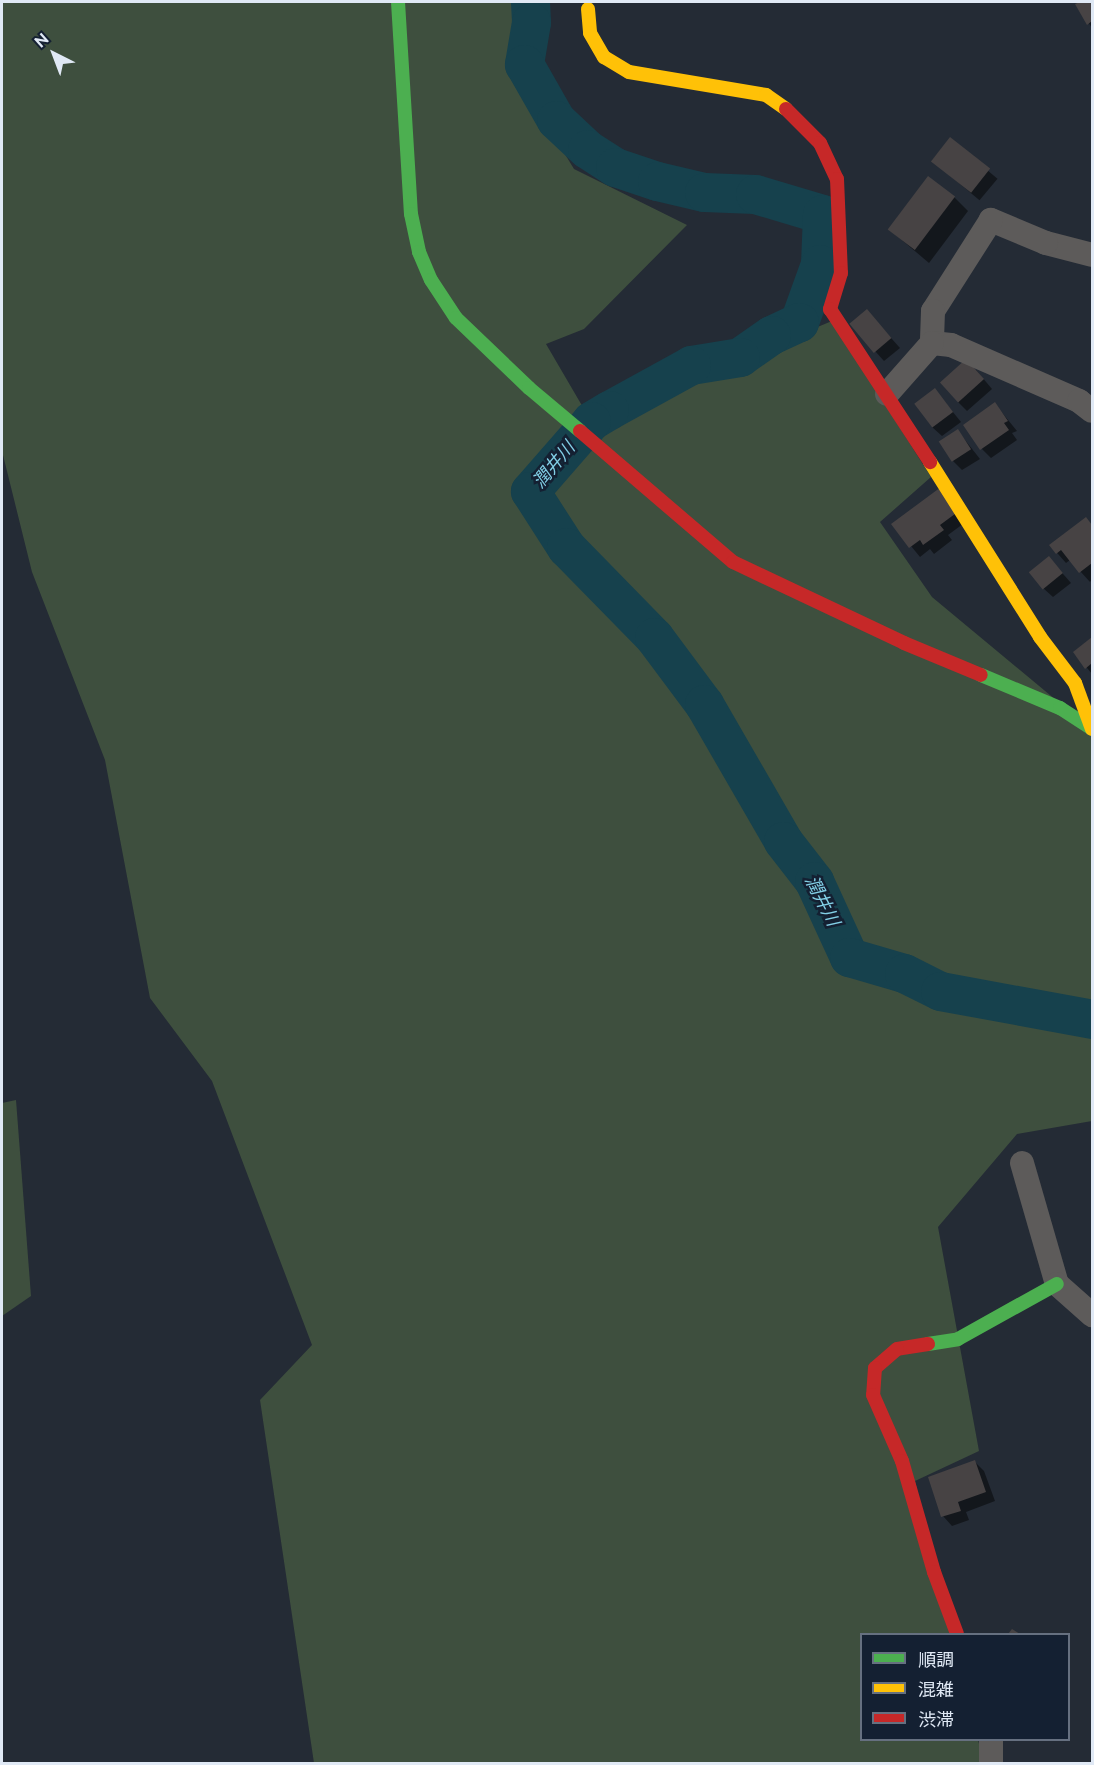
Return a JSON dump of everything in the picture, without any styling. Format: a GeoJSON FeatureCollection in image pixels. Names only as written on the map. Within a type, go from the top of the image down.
{"type":"FeatureCollection","features":[{"type":"Feature","properties":{"kind":"street"},"geometry":{"type":"LineString","coordinates":[[398,2],[411,214],[418,252],[431,280],[456,318],[529,388],[733,562],[904,643],[1060,708],[1092,729]]}},
{"type":"Feature","properties":{"kind":"street"},"geometry":{"type":"LineString","coordinates":[[588,9],[590,33],[604,57],[629,72],[766,95],[778,102],[820,143],[837,180],[841,227],[840,273],[830,309],[887,394],[1040,637],[1075,683],[1092,729]]}},
{"type":"Feature","properties":{"kind":"street"},"geometry":{"type":"LineString","coordinates":[[887,394],[932,343],[933,311],[991,220],[1046,243],[1092,255]]}},
{"type":"Feature","properties":{"kind":"street"},"geometry":{"type":"LineString","coordinates":[[932,343],[951,345],[1079,401],[1092,411]]}},
{"type":"Feature","properties":{"kind":"street"},"geometry":{"type":"LineString","coordinates":[[1022,1163],[1057,1284],[1092,1315]]}},
{"type":"Feature","properties":{"kind":"street"},"geometry":{"type":"LineString","coordinates":[[956,1633],[934,1572],[902,1461],[873,1395],[875,1368],[897,1349],[958,1339],[1057,1284]]}},
{"type":"Feature","properties":{"kind":"street"},"geometry":{"type":"LineString","coordinates":[[991,1741],[991,1764]]}},
{"type":"Feature","properties":{"kind":"green space"},"geometry":{"type":"Polygon","coordinates":[[[2,2],[517,2],[516,73],[574,169],[687,225],[584,329],[546,344],[591,421],[832,321],[931,477],[880,522],[932,597],[1092,730],[1092,1121],[1017,1134],[938,1227],[979,1451],[915,1481],[952,1633],[860,1633],[860,1741],[978,1741],[984,1763],[314,1763],[260,1400],[312,1345],[212,1081],[150,998],[105,760],[32,572],[2,451],[2,2]]]}},
{"type":"Feature","properties":{"kind":"green space"},"geometry":{"type":"Polygon","coordinates":[[[16,1100],[31,1296],[2,1316],[2,1103],[16,1100]]]}},
{"type":"Feature","properties":{"kind":"building"},"geometry":{"type":"Polygon","coordinates":[[[1092,2],[1092,21],[1087,25],[1075,4],[1092,2]]]}},
{"type":"Feature","properties":{"kind":"building"},"geometry":{"type":"Polygon","coordinates":[[[950,137],[990,168],[971,193],[931,161],[950,137]]]}},
{"type":"Feature","properties":{"kind":"building"},"geometry":{"type":"Polygon","coordinates":[[[928,176],[955,196],[915,250],[888,230],[928,176]]]}},
{"type":"Feature","properties":{"kind":"building"},"geometry":{"type":"Polygon","coordinates":[[[867,309],[891,338],[874,353],[849,324],[867,309]]]}},
{"type":"Feature","properties":{"kind":"building"},"geometry":{"type":"Polygon","coordinates":[[[966,359],[984,379],[958,402],[940,382],[966,359]]]}},
{"type":"Feature","properties":{"kind":"building"},"geometry":{"type":"Polygon","coordinates":[[[935,388],[953,412],[932,428],[914,404],[935,388]]]}},
{"type":"Feature","properties":{"kind":"building"},"geometry":{"type":"Polygon","coordinates":[[[995,402],[1008,421],[1004,423],[1009,430],[980,450],[963,425],[995,402]]]}},
{"type":"Feature","properties":{"kind":"building"},"geometry":{"type":"Polygon","coordinates":[[[958,429],[971,449],[952,462],[939,442],[958,429]]]}},
{"type":"Feature","properties":{"kind":"building"},"geometry":{"type":"Polygon","coordinates":[[[941,487],[959,511],[940,525],[944,530],[923,545],[920,540],[909,548],[891,524],[941,487]]]}},
{"type":"Feature","properties":{"kind":"building"},"geometry":{"type":"Polygon","coordinates":[[[1086,517],[1092,525],[1092,563],[1079,573],[1061,550],[1056,554],[1049,545],[1086,517]]]}},
{"type":"Feature","properties":{"kind":"building"},"geometry":{"type":"Polygon","coordinates":[[[1049,556],[1063,573],[1043,589],[1029,572],[1049,556]]]}},
{"type":"Feature","properties":{"kind":"building"},"geometry":{"type":"Polygon","coordinates":[[[1092,637],[1092,663],[1085,669],[1073,652],[1092,637]]]}},
{"type":"Feature","properties":{"kind":"building"},"geometry":{"type":"Polygon","coordinates":[[[975,1460],[986,1492],[958,1502],[961,1511],[941,1517],[928,1477],[975,1460]]]}},
{"type":"Feature","properties":{"kind":"waterway","name":"潤井川"},"geometry":{"type":"LineString","coordinates":[[530,2],[531,22],[524,64],[556,120],[587,149],[615,167],[657,181],[704,192],[755,194],[822,214],[820,264],[799,322],[771,335],[740,357],[691,365],[591,421],[530,491],[566,547],[654,637],[704,704],[783,841],[814,881],[849,957],[904,973],[940,991],[1092,1019]]}},
{"type":"Feature","properties":{"kind":"traffic: fast"},"geometry":{"type":"LineString","coordinates":[[398,2],[411,214],[419,252],[431,280],[456,318],[529,388],[580,431]]}},
{"type":"Feature","properties":{"kind":"traffic: fast"},"geometry":{"type":"LineString","coordinates":[[981,675],[1060,708],[1092,729]]}},
{"type":"Feature","properties":{"kind":"traffic: fast"},"geometry":{"type":"LineString","coordinates":[[928,1344],[958,1339],[1057,1284]]}},
{"type":"Feature","properties":{"kind":"traffic: slow"},"geometry":{"type":"LineString","coordinates":[[588,9],[590,33],[604,57],[629,72],[766,95],[786,109]]}},
{"type":"Feature","properties":{"kind":"traffic: slow"},"geometry":{"type":"LineString","coordinates":[[930,462],[1040,637],[1075,683],[1092,729]]}},
{"type":"Feature","properties":{"kind":"traffic: jam"},"geometry":{"type":"LineString","coordinates":[[786,109],[820,143],[837,179],[841,273],[830,309],[930,462]]}},
{"type":"Feature","properties":{"kind":"traffic: jam"},"geometry":{"type":"LineString","coordinates":[[580,431],[733,562],[904,643],[981,675]]}},
{"type":"Feature","properties":{"kind":"traffic: jam"},"geometry":{"type":"LineString","coordinates":[[928,1344],[897,1349],[875,1368],[873,1395],[902,1461],[934,1572],[957,1633]]}}]}
